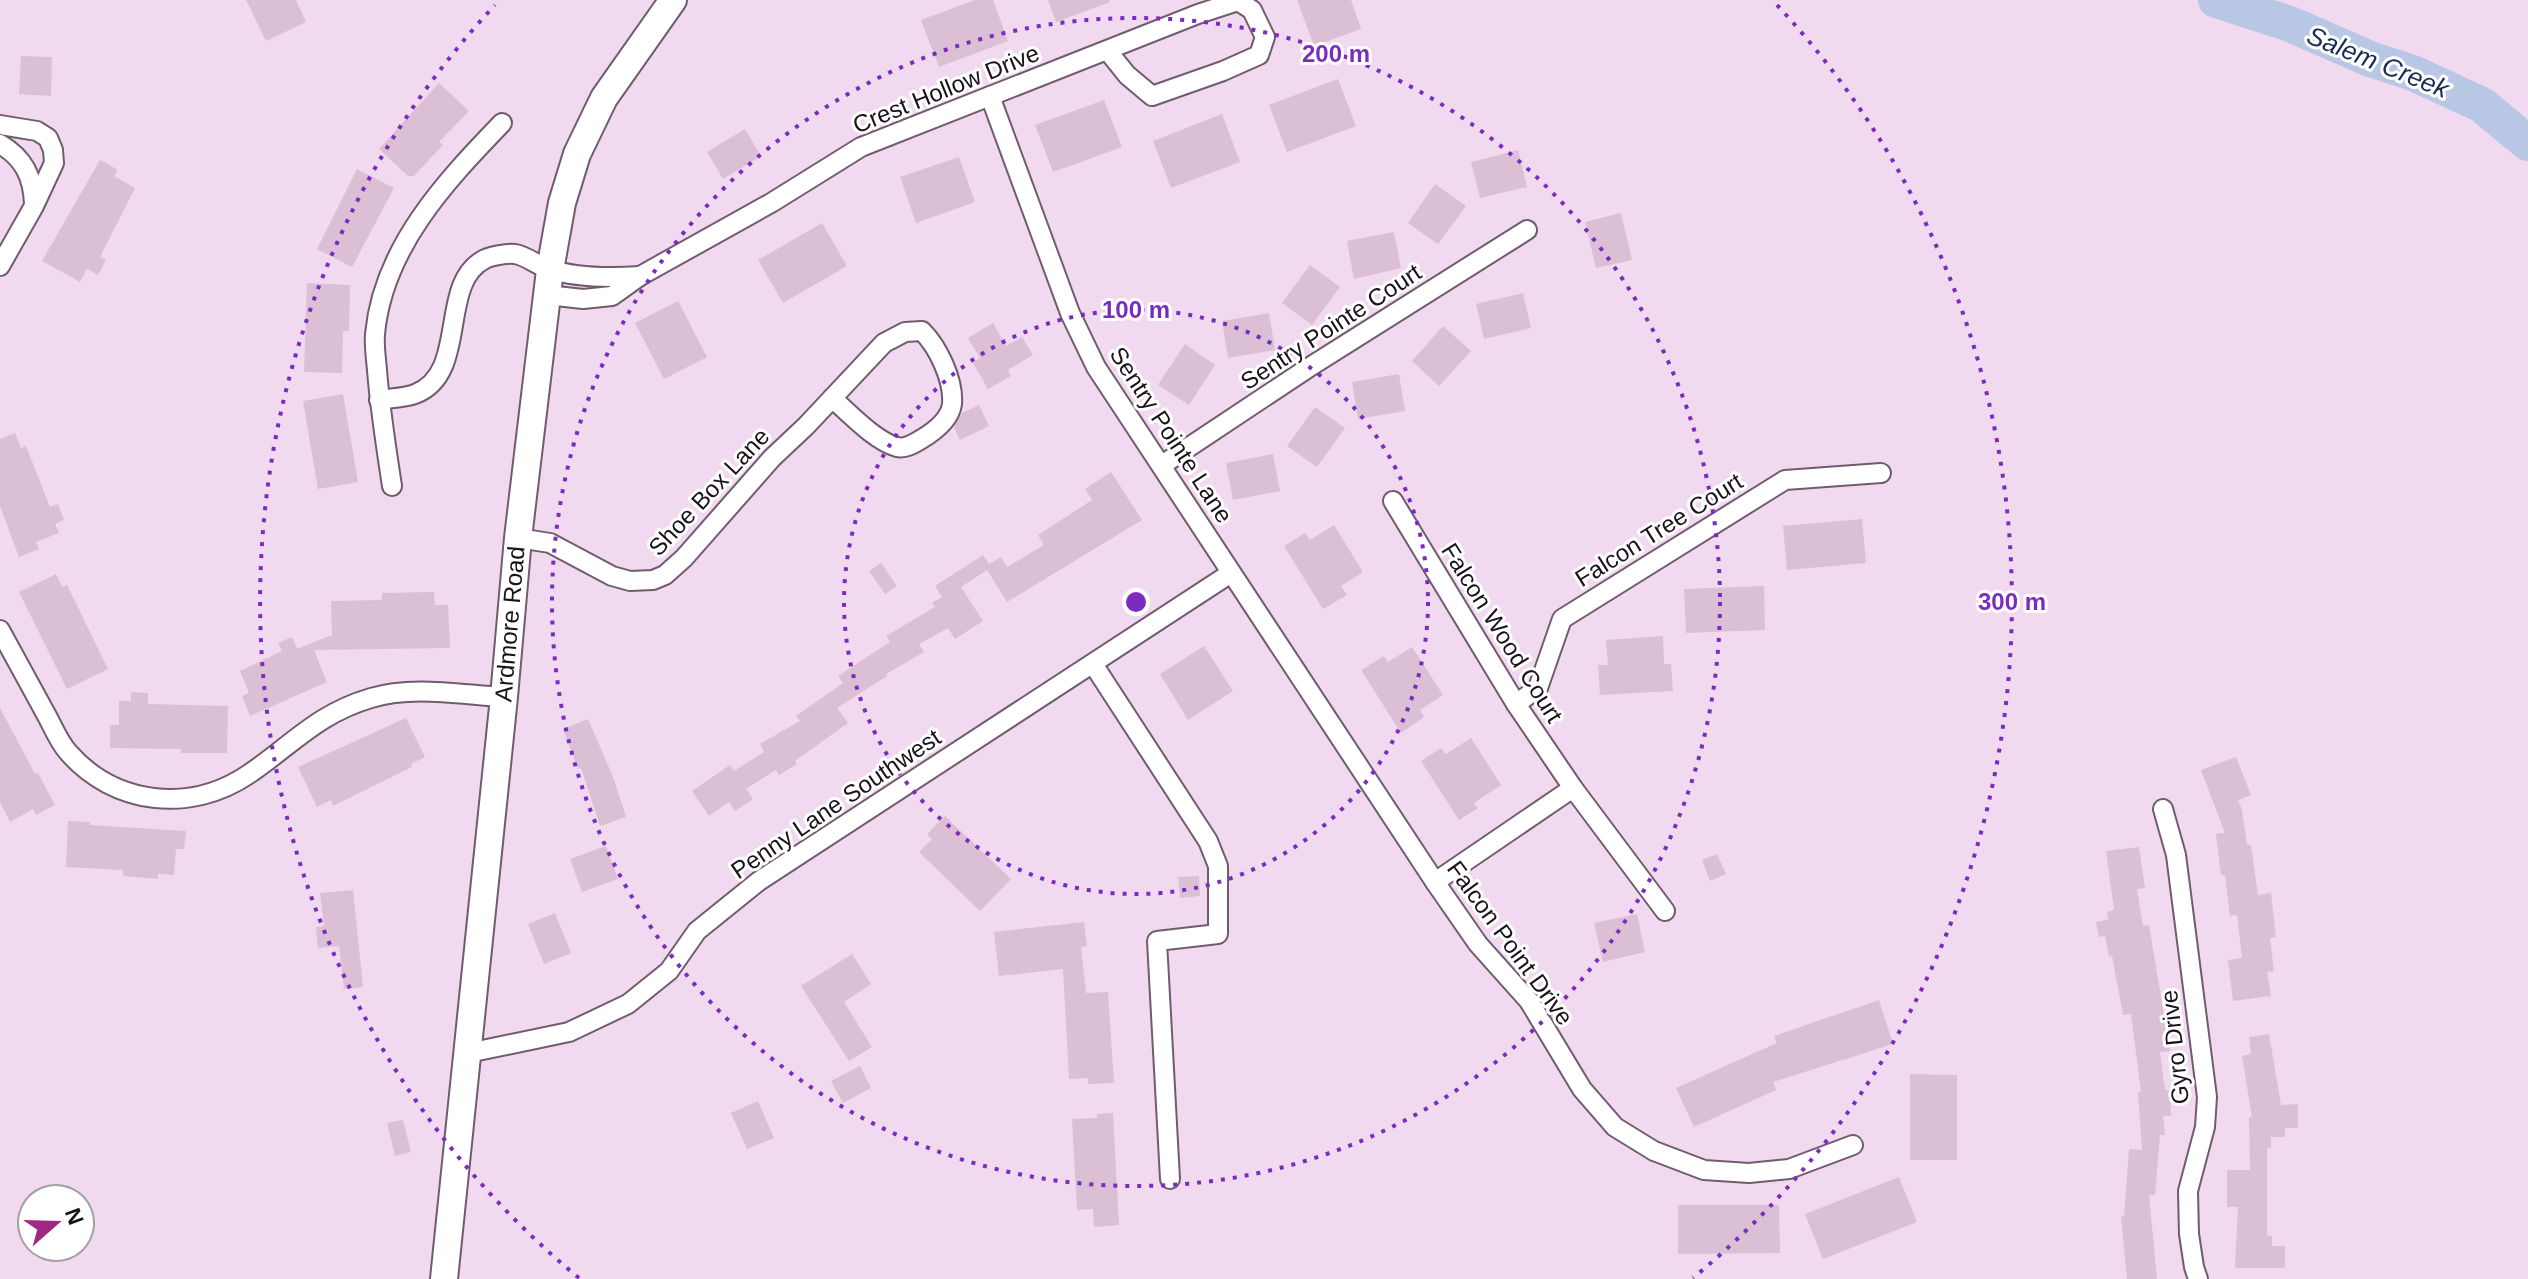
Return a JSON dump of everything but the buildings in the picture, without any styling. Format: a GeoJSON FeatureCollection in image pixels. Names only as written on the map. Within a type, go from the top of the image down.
{"type":"FeatureCollection","features":[{"type":"Feature","properties":{"kind":"street","name":"Ardmore Road"},"geometry":{"type":"LineString","coordinates":[[444,1279],[518,538],[548,282],[562,203],[577,154],[604,98],[673,0]]}},
{"type":"Feature","properties":{"kind":"street","name":"Crest Hollow Drive"},"geometry":{"type":"LineString","coordinates":[[379,400],[414,395],[434,383],[454,329],[459,294],[470,271],[486,259],[515,254],[548,282],[583,299],[612,296],[640,276],[771,203],[861,147],[1198,14],[1238,1],[1252,10],[1265,37],[1259,55],[1152,96],[1127,75],[1107,50]]}},
{"type":"Feature","properties":{"kind":"street","name":"Sentry Pointe Lane"},"geometry":{"type":"LineString","coordinates":[[990,96],[1070,313],[1096,367],[1231,573]]}},
{"type":"Feature","properties":{"kind":"street"},"geometry":{"type":"LineString","coordinates":[[392,486],[379,400],[375,336],[382,292],[402,247],[425,211],[457,169],[502,123]]}},
{"type":"Feature","properties":{"kind":"street"},"geometry":{"type":"LineString","coordinates":[[0,125],[37,131],[48,138],[54,163],[0,266]]}},
{"type":"Feature","properties":{"kind":"street"},"geometry":{"type":"LineString","coordinates":[[0,144],[11,150],[30,175],[34,206]]}},
{"type":"Feature","properties":{"kind":"street","name":"Sentry Pointe Court"},"geometry":{"type":"LineString","coordinates":[[1162,465],[1308,368],[1527,230]]}},
{"type":"Feature","properties":{"kind":"street","name":"Shoe Box Lane"},"geometry":{"type":"LineString","coordinates":[[518,538],[550,543],[612,576],[630,581],[653,580],[665,575],[684,558],[772,458],[884,343],[905,332],[922,331],[933,342],[942,360],[952,405],[945,419],[930,434],[899,448],[880,439],[832,398]]}},
{"type":"Feature","properties":{"kind":"street","name":"Falcon Tree Court"},"geometry":{"type":"LineString","coordinates":[[1516,704],[1538,688],[1562,619],[1785,480],[1881,473]]}},
{"type":"Feature","properties":{"kind":"street","name":"Falcon Wood Court"},"geometry":{"type":"LineString","coordinates":[[1393,501],[1516,704],[1573,788],[1665,911]]}},
{"type":"Feature","properties":{"kind":"street","name":"Penny Lane Southwest"},"geometry":{"type":"LineString","coordinates":[[468,1053],[569,1032],[628,1004],[669,971],[697,931],[759,881],[1231,573]]}},
{"type":"Feature","properties":{"kind":"street","name":"Falcon Point Drive"},"geometry":{"type":"LineString","coordinates":[[1231,573],[1435,882],[1478,944],[1529,1001],[1582,1089],[1615,1127],[1654,1151],[1704,1170],[1749,1173],[1789,1169],[1853,1145]]}},
{"type":"Feature","properties":{"kind":"street"},"geometry":{"type":"LineString","coordinates":[[0,630],[66,750],[90,774],[119,790],[164,801],[206,794],[247,775],[329,714],[373,697],[411,691],[504,697]]}},
{"type":"Feature","properties":{"kind":"street"},"geometry":{"type":"LineString","coordinates":[[1093,664],[1208,841],[1218,866],[1218,934],[1157,941],[1170,1179]]}},
{"type":"Feature","properties":{"kind":"street"},"geometry":{"type":"LineString","coordinates":[[1435,882],[1573,788]]}},
{"type":"Feature","properties":{"kind":"street","name":"Gyro Drive"},"geometry":{"type":"LineString","coordinates":[[2163,809],[2176,855],[2207,1097],[2205,1127],[2188,1191],[2189,1234],[2198,1279]]}},
{"type":"Feature","properties":{"kind":"waterway","name":"Salem Creek"},"geometry":{"type":"LineString","coordinates":[[2216,0],[2290,24],[2370,59],[2413,73],[2482,105],[2528,143]]}}]}
